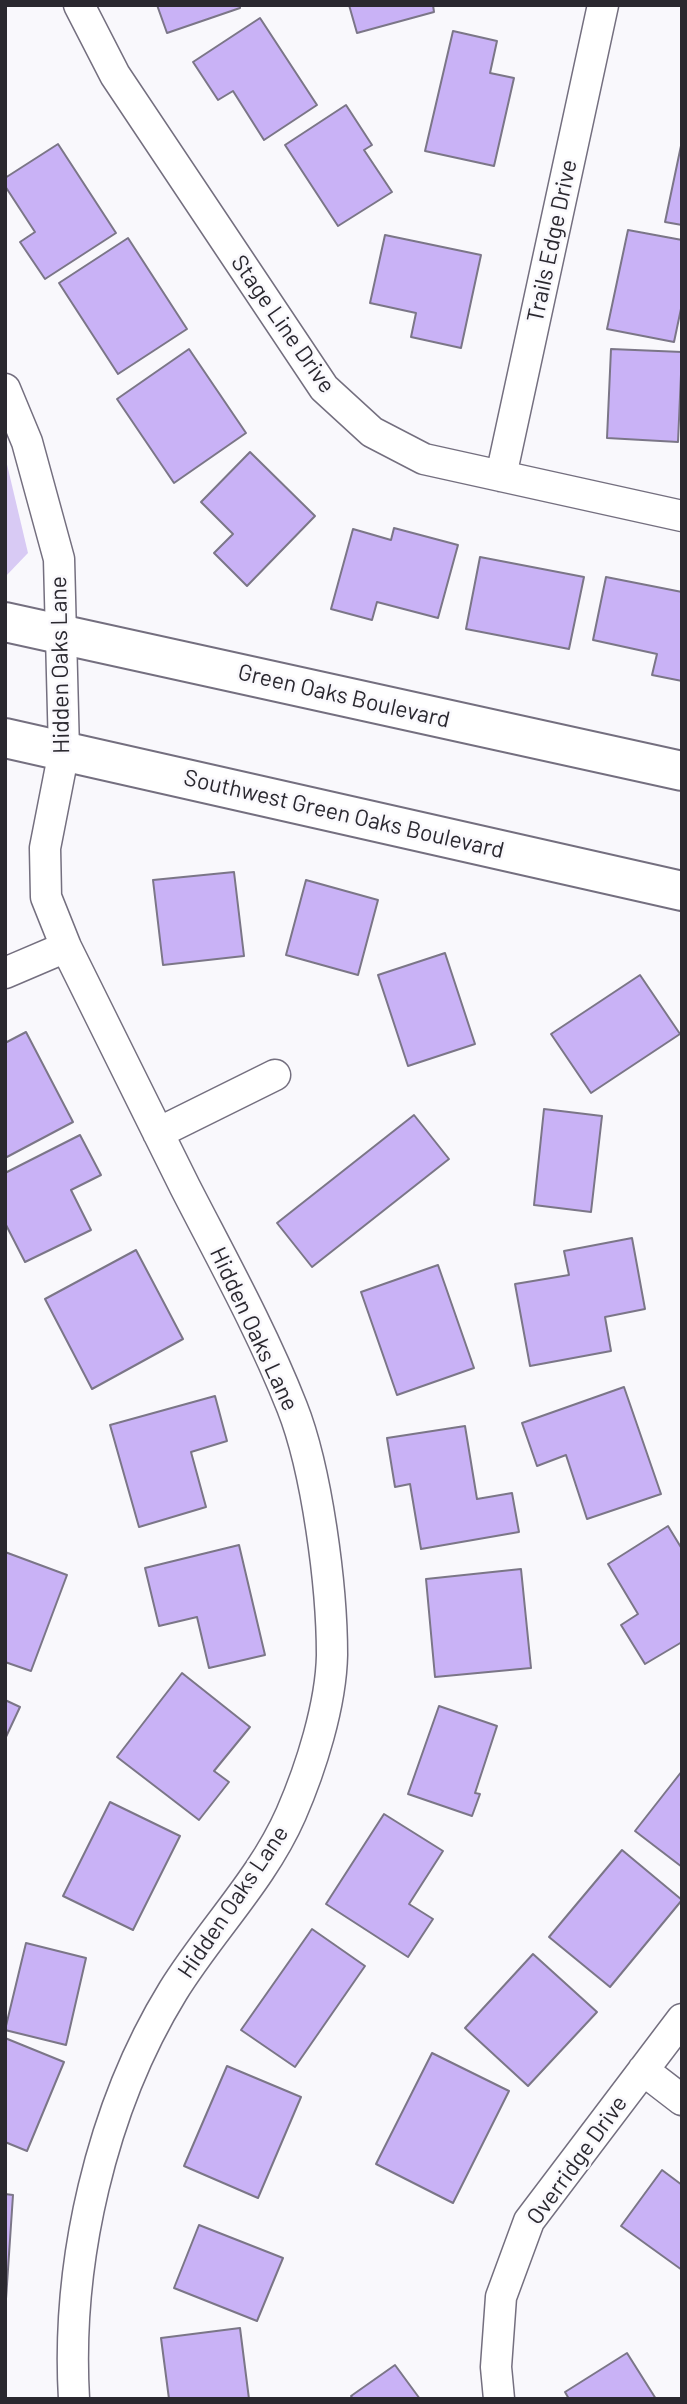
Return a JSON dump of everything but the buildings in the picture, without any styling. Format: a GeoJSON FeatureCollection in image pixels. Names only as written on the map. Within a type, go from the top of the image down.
{"type":"FeatureCollection","features":[{"type":"Feature","properties":{"kind":"main road","name":"Green Oaks Boulevard"},"geometry":{"type":"LineString","coordinates":[[5,622],[682,771]]}},
{"type":"Feature","properties":{"kind":"main road","name":"Southwest Green Oaks Boulevard"},"geometry":{"type":"LineString","coordinates":[[5,738],[682,891]]}},
{"type":"Feature","properties":{"kind":"street","name":"Stage Line Drive"},"geometry":{"type":"LineString","coordinates":[[79,5],[115,75],[324,388],[372,432],[425,459],[682,516]]}},
{"type":"Feature","properties":{"kind":"street","name":"Trails Edge Drive"},"geometry":{"type":"LineString","coordinates":[[501,476],[603,5]]}},
{"type":"Feature","properties":{"kind":"street","name":"Hidden Oaks Lane"},"geometry":{"type":"LineString","coordinates":[[5,389],[27,442],[59,559],[64,751],[45,848],[46,897],[66,947],[264,1341],[294,1412],[314,1492],[322,1545],[332,1657],[318,1741],[290,1817],[240,1900],[173,1991],[124,2090],[96,2178],[77,2274],[71,2360],[74,2399]]}},
{"type":"Feature","properties":{"kind":"street"},"geometry":{"type":"LineString","coordinates":[[5,973],[66,947]]}},
{"type":"Feature","properties":{"kind":"street"},"geometry":{"type":"LineString","coordinates":[[158,1133],[275,1075]]}},
{"type":"Feature","properties":{"kind":"street","name":"Overridge Drive"},"geometry":{"type":"LineString","coordinates":[[499,2399],[496,2367],[501,2297],[529,2221],[682,2019]]}},
{"type":"Feature","properties":{"kind":"street"},"geometry":{"type":"LineString","coordinates":[[643,2070],[682,2100]]}},
{"type":"Feature","properties":{"kind":"shaded area"},"geometry":{"type":"Polygon","coordinates":[[[5,456],[28,553],[5,577],[5,456]]]}}]}
